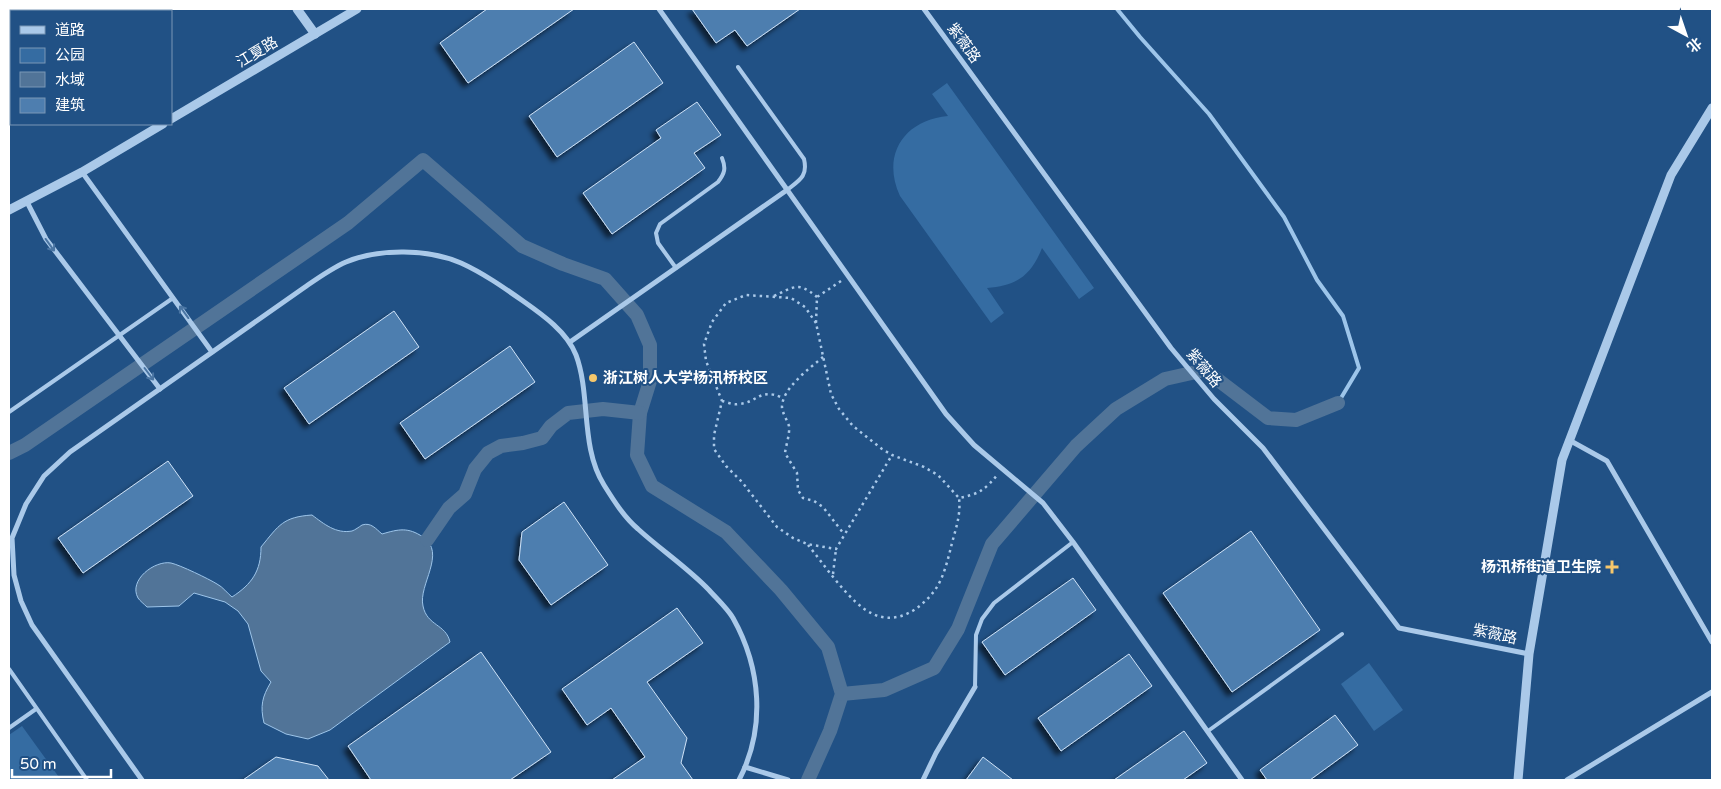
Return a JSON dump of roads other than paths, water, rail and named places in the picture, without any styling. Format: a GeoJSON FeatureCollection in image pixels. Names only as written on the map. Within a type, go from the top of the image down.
{"type":"FeatureCollection","features":[{"type":"Feature","properties":{"kind":"street"},"geometry":{"type":"LineString","coordinates":[[298,9],[315,34]]}},
{"type":"Feature","properties":{"kind":"street","name":"江夏路"},"geometry":{"type":"LineString","coordinates":[[172,118],[357,9]]}},
{"type":"Feature","properties":{"kind":"street"},"geometry":{"type":"LineString","coordinates":[[659,9],[946,414],[974,444],[1043,503],[1073,542],[1242,780]]}},
{"type":"Feature","properties":{"kind":"street","name":"紫薇路"},"geometry":{"type":"LineString","coordinates":[[924,9],[1171,348],[1214,400],[1263,448],[1400,628],[1529,654]]}},
{"type":"Feature","properties":{"kind":"street"},"geometry":{"type":"LineString","coordinates":[[1518,780],[1529,654],[1562,460],[1671,175],[1712,108]]}},
{"type":"Feature","properties":{"kind":"street"},"geometry":{"type":"LineString","coordinates":[[9,210],[82,172],[161,125]]}},
{"type":"Feature","properties":{"kind":"street"},"geometry":{"type":"LineString","coordinates":[[82,172],[212,352]]}},
{"type":"Feature","properties":{"kind":"street"},"geometry":{"type":"LineString","coordinates":[[570,342],[787,190]]}},
{"type":"Feature","properties":{"kind":"street"},"geometry":{"type":"LineString","coordinates":[[27,202],[46,239],[160,389]]}},
{"type":"Feature","properties":{"kind":"street"},"geometry":{"type":"LineString","coordinates":[[142,780],[32,625],[21,601],[14,575],[10,538],[26,504],[44,476],[70,452],[305,287],[346,262],[373,253],[404,252],[436,255],[467,266],[495,282],[542,315],[570,342],[577,357],[580,372],[592,456],[602,482],[619,507],[637,528],[707,589],[732,617],[747,650],[756,684],[757,708],[753,742],[746,767],[739,780]]}},
{"type":"Feature","properties":{"kind":"street"},"geometry":{"type":"LineString","coordinates":[[1569,440],[1607,461],[1712,642]]}},
{"type":"Feature","properties":{"kind":"street"},"geometry":{"type":"LineString","coordinates":[[923,780],[936,753],[975,687]]}},
{"type":"Feature","properties":{"kind":"street"},"geometry":{"type":"LineString","coordinates":[[1567,780],[1712,692]]}},
{"type":"Feature","properties":{"kind":"street"},"geometry":{"type":"LineString","coordinates":[[746,767],[788,780]]}},
{"type":"Feature","properties":{"kind":"lane"},"geometry":{"type":"LineString","coordinates":[[738,67],[804,159],[806,168],[802,179],[787,190]]}},
{"type":"Feature","properties":{"kind":"lane"},"geometry":{"type":"LineString","coordinates":[[676,268],[658,243],[656,233],[660,224],[718,182],[724,174],[725,166],[722,158]]}},
{"type":"Feature","properties":{"kind":"lane"},"geometry":{"type":"LineString","coordinates":[[9,412],[174,298]]}},
{"type":"Feature","properties":{"kind":"lane"},"geometry":{"type":"LineString","coordinates":[[975,687],[976,635],[982,619],[994,603],[1073,542]]}},
{"type":"Feature","properties":{"kind":"lane"},"geometry":{"type":"LineString","coordinates":[[1208,731],[1342,634]]}},
{"type":"Feature","properties":{"kind":"lane"},"geometry":{"type":"LineString","coordinates":[[9,670],[87,780]]}},
{"type":"Feature","properties":{"kind":"lane"},"geometry":{"type":"LineString","coordinates":[[9,728],[36,709]]}},
{"type":"Feature","properties":{"kind":"water"},"geometry":{"type":"Polygon","coordinates":[[[312,515],[335,530],[352,531],[368,524],[382,534],[408,530],[423,537],[430,544],[432,560],[424,589],[423,606],[428,618],[445,632],[450,642],[330,730],[308,739],[286,734],[264,723],[263,702],[271,682],[261,671],[248,624],[238,611],[225,602],[194,593],[179,606],[147,607],[138,598],[136,591],[140,578],[151,568],[171,563],[213,582],[232,597],[245,587],[254,576],[261,556],[261,547],[277,528],[288,520],[312,515]]]}},
{"type":"Feature","properties":{"kind":"waterway"},"geometry":{"type":"LineString","coordinates":[[1117,9],[1209,114],[1284,217],[1317,280],[1343,316],[1359,368],[1338,403]]}},
{"type":"Feature","properties":{"kind":"waterway"},"geometry":{"type":"LineString","coordinates":[[9,453],[25,445],[348,223],[423,160],[522,246],[563,264],[605,279],[637,315],[650,345],[650,381],[640,413],[637,455],[652,486],[726,532],[781,590],[828,647],[842,694],[830,731],[808,780]]}},
{"type":"Feature","properties":{"kind":"waterway"},"geometry":{"type":"LineString","coordinates":[[842,694],[884,690],[934,668],[958,629],[992,544],[1076,446],[1116,409],[1165,379],[1205,370],[1268,418],[1296,420],[1338,403]]}},
{"type":"Feature","properties":{"kind":"waterway"},"geometry":{"type":"LineString","coordinates":[[427,540],[449,508],[465,494],[475,469],[488,453],[501,446],[542,438],[551,426],[568,413],[603,409],[640,413]]}},
{"type":"Feature","properties":{"kind":"place","name":"浙江树人大学杨汛桥校区"},"geometry":{"type":"Point","coordinates":[593,378]}},
{"type":"Feature","properties":{"kind":"place","name":"杨汛桥街道卫生院"},"geometry":{"type":"Point","coordinates":[1612,567]}}]}
